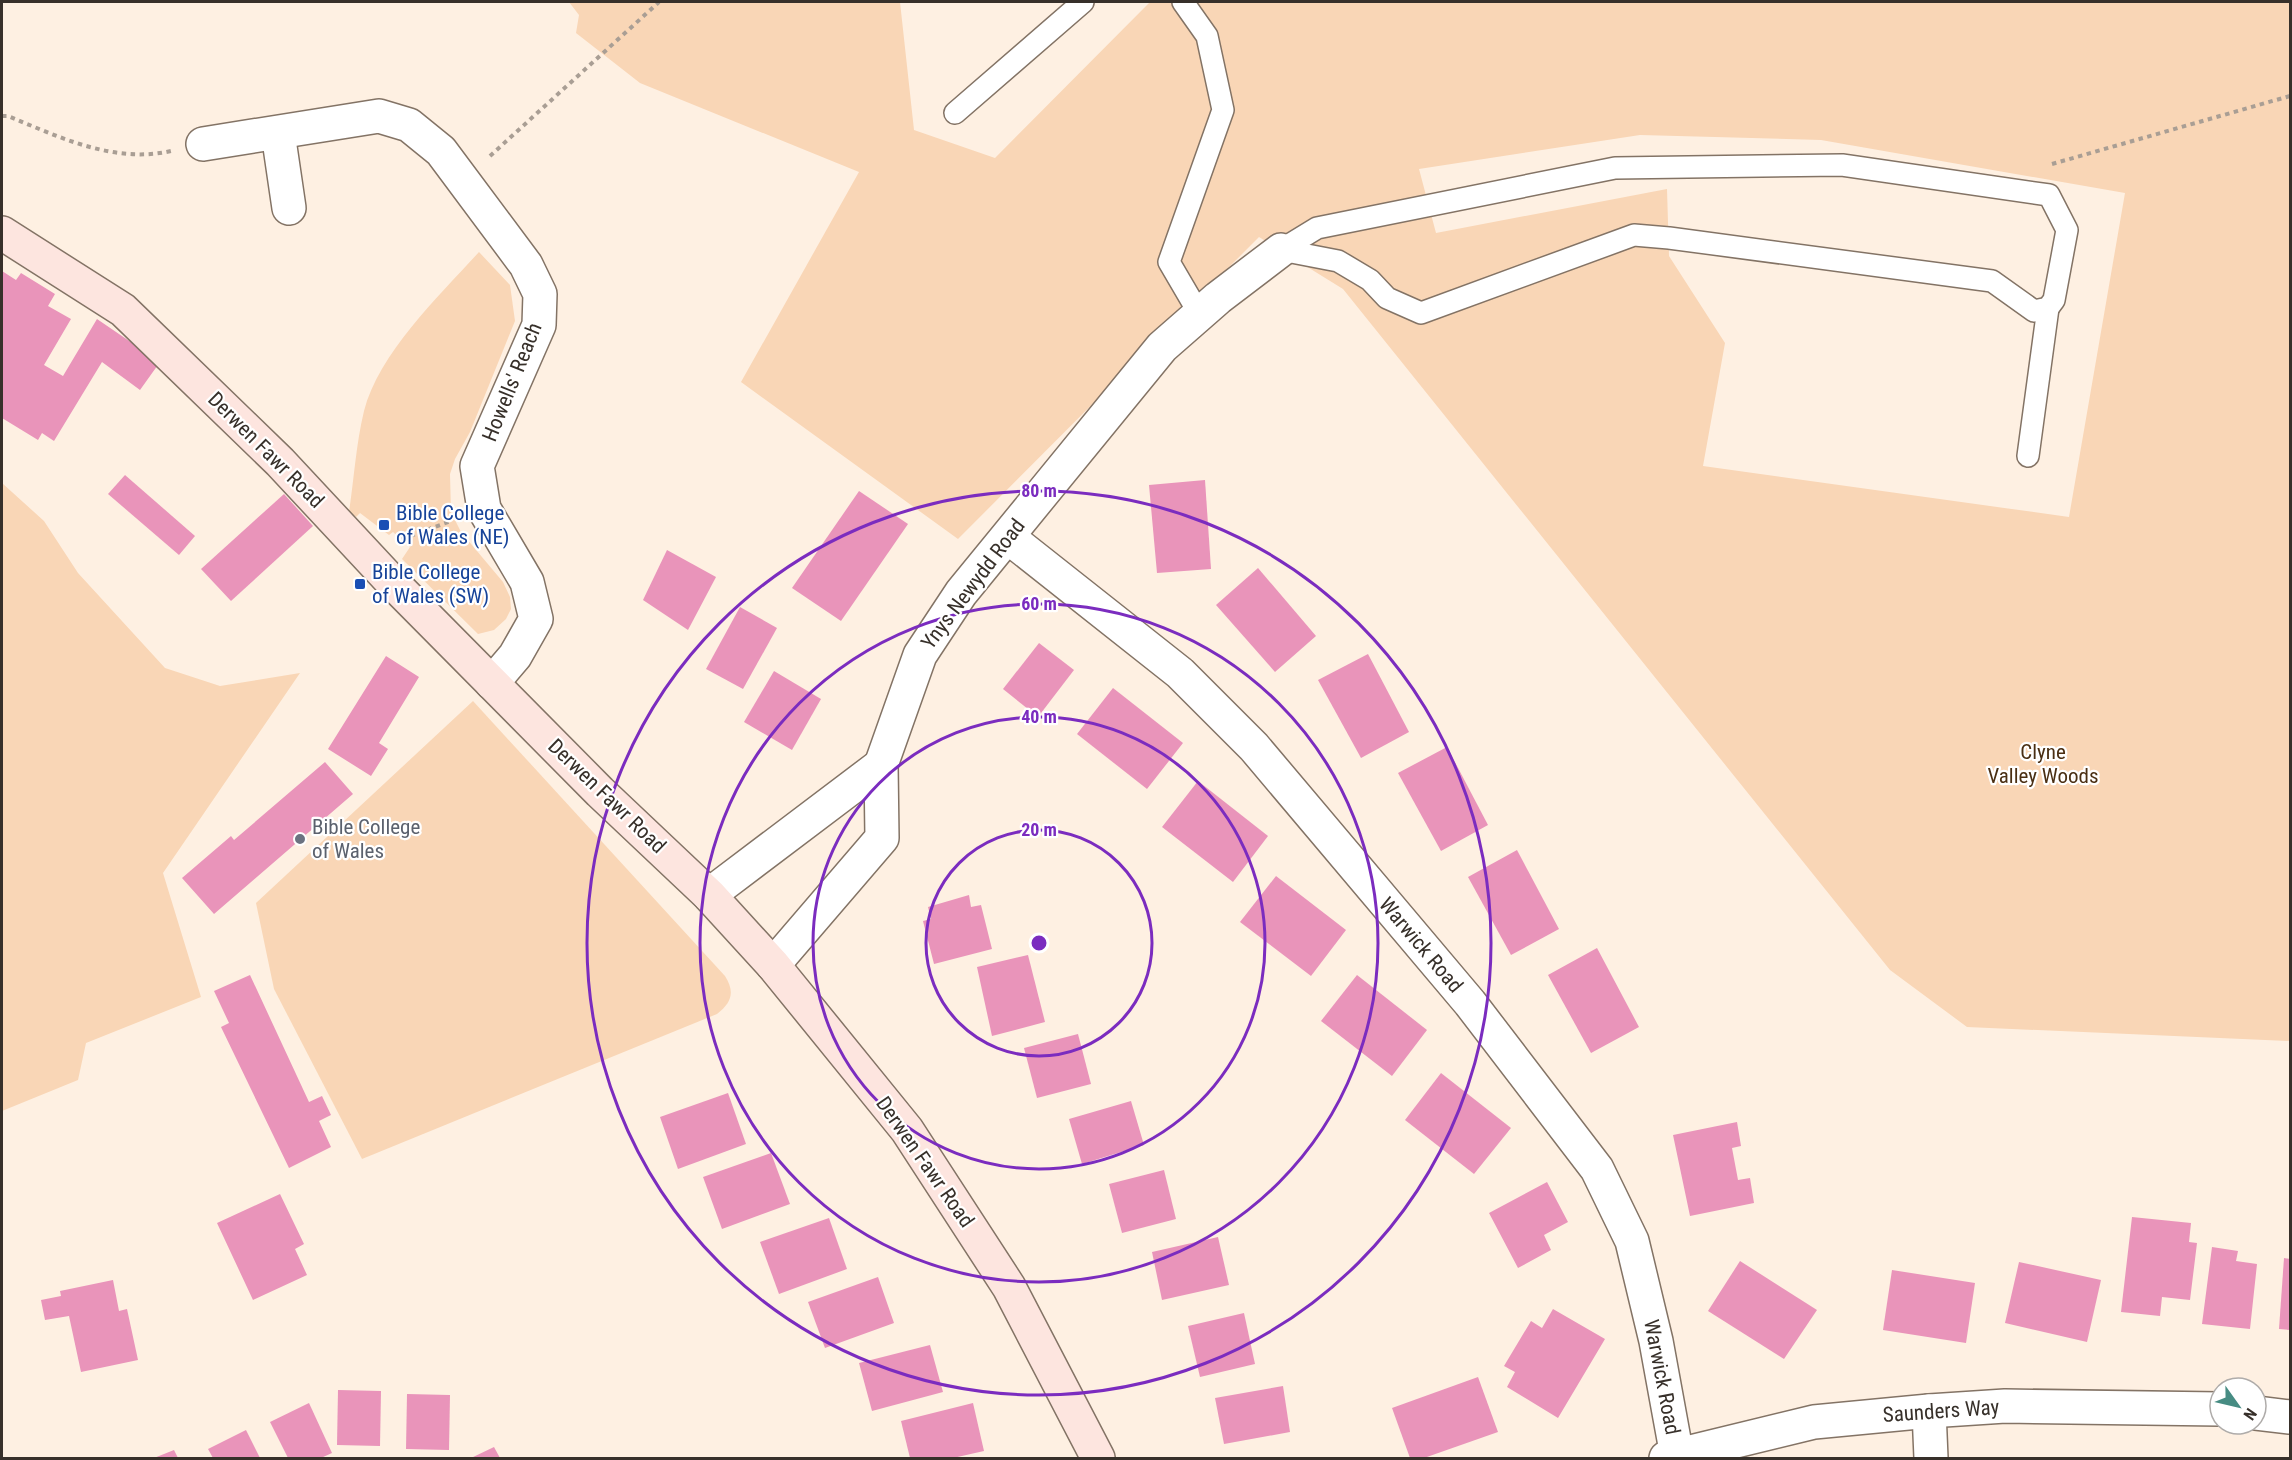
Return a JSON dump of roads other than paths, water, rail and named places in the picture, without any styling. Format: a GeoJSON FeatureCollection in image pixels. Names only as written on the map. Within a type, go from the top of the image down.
{"type":"FeatureCollection","features":[{"type":"Feature","properties":{"kind":"main road","name":"Derwen Fawr Road"},"geometry":{"type":"LineString","coordinates":[[2,233],[123,310],[280,462],[492,683],[600,792],[709,895],[773,965],[914,1140],[1009,1287],[1098,1458]]}},
{"type":"Feature","properties":{"kind":"street","name":"Howells' Reach"},"geometry":{"type":"LineString","coordinates":[[203,144],[379,116],[409,125],[441,151],[526,265],[540,294],[539,325],[477,466],[484,509],[527,582],[536,620],[515,656],[492,683]]}},
{"type":"Feature","properties":{"kind":"street"},"geometry":{"type":"LineString","coordinates":[[278,133],[289,208]]}},
{"type":"Feature","properties":{"kind":"street","name":"Ynys Newydd Road"},"geometry":{"type":"LineString","coordinates":[[773,965],[882,838],[881,765],[920,656],[961,593],[1162,347],[1281,250]]}},
{"type":"Feature","properties":{"kind":"street","name":"Warwick Road"},"geometry":{"type":"LineString","coordinates":[[1008,537],[1180,673],[1254,747],[1470,1003],[1597,1169],[1632,1241],[1656,1341],[1672,1457]]}},
{"type":"Feature","properties":{"kind":"street"},"geometry":{"type":"LineString","coordinates":[[709,895],[881,765]]}},
{"type":"Feature","properties":{"kind":"street","name":"Saunders Way"},"geometry":{"type":"LineString","coordinates":[[1672,1457],[1814,1422],[1929,1411],[2005,1406],[2208,1409]]}},
{"type":"Feature","properties":{"kind":"street"},"geometry":{"type":"LineString","coordinates":[[1929,1411],[1930,1458]]}},
{"type":"Feature","properties":{"kind":"street"},"geometry":{"type":"LineString","coordinates":[[2268,1414],[2290,1417]]}},
{"type":"Feature","properties":{"kind":"lane"},"geometry":{"type":"LineString","coordinates":[[955,112],[1083,2]]}},
{"type":"Feature","properties":{"kind":"lane"},"geometry":{"type":"LineString","coordinates":[[1183,2],[1208,36],[1224,110],[1169,262],[1200,315]]}},
{"type":"Feature","properties":{"kind":"lane"},"geometry":{"type":"LineString","coordinates":[[1281,250],[1317,228],[1615,168],[1842,165],[2049,195],[2067,230],[2054,300],[2048,308],[2028,456]]}},
{"type":"Feature","properties":{"kind":"lane"},"geometry":{"type":"LineString","coordinates":[[1281,250],[1338,261],[1370,280],[1387,298],[1421,314],[1634,235],[1992,281],[2034,311],[2048,308]]}},
{"type":"Feature","properties":{"kind":"place","name":"Bible College of Wales (NE)"},"geometry":{"type":"Point","coordinates":[384,525]}},
{"type":"Feature","properties":{"kind":"place","name":"Bible College of Wales (SW)"},"geometry":{"type":"Point","coordinates":[360,584]}},
{"type":"Feature","properties":{"kind":"place","name":"Bible College of Wales"},"geometry":{"type":"Point","coordinates":[300,839]}},
{"type":"Feature","properties":{"kind":"park label","name":"Clyne Valley Woods"},"geometry":{"type":"Point","coordinates":[2043,764]}}]}
